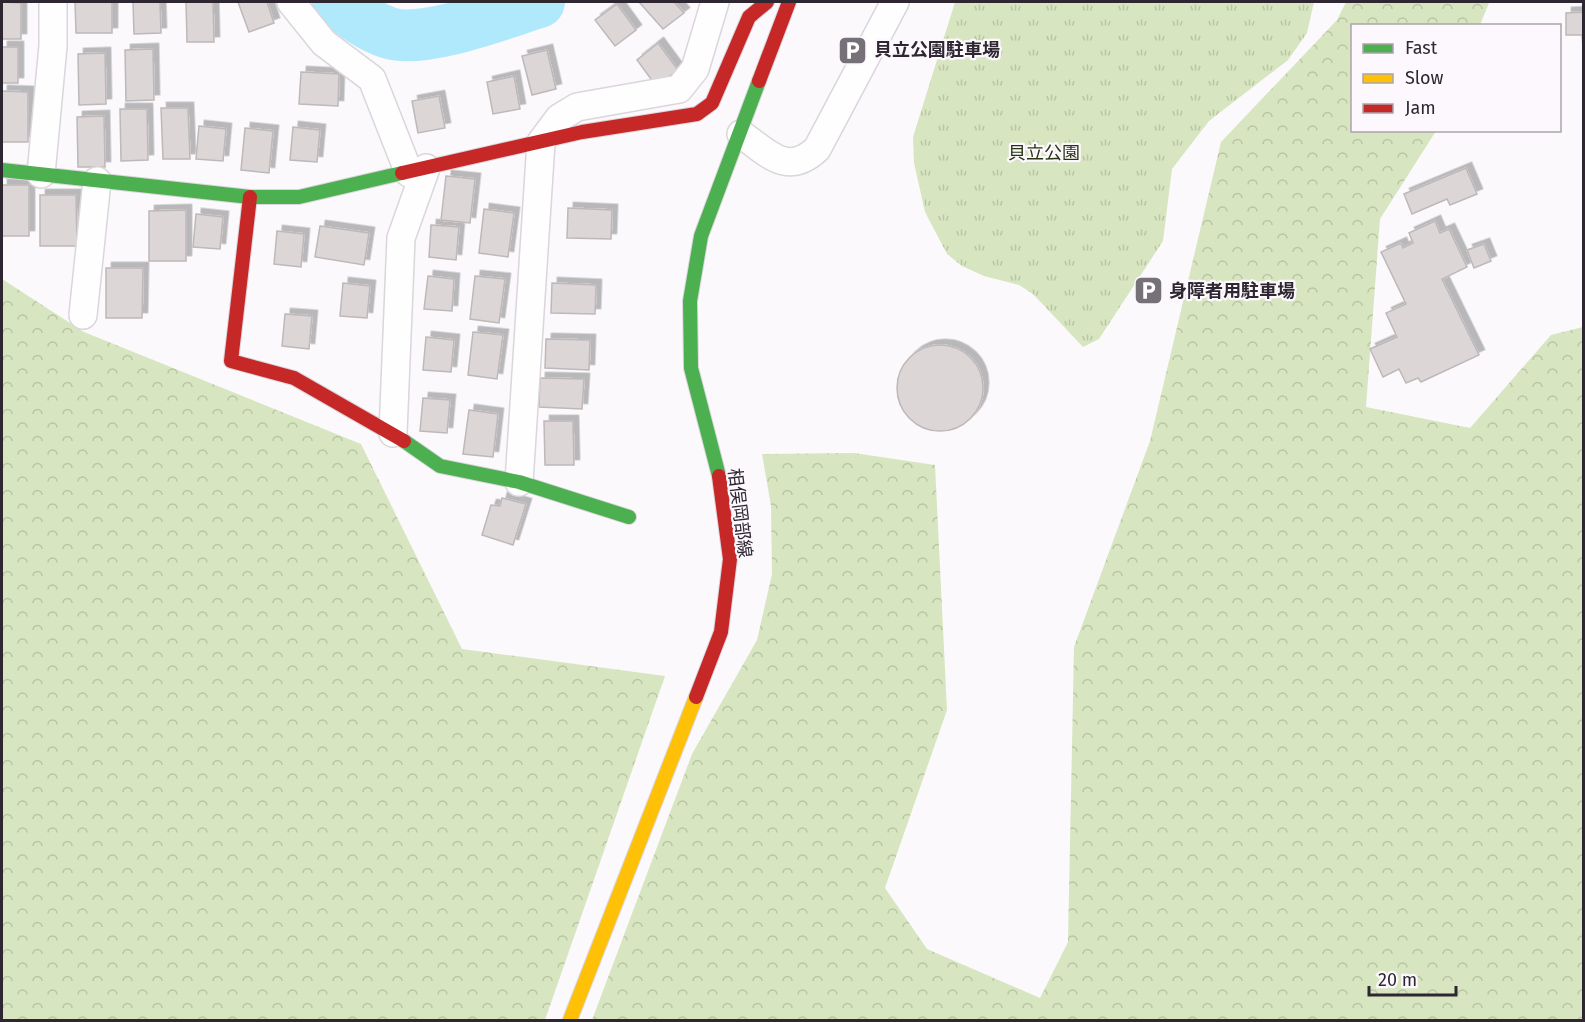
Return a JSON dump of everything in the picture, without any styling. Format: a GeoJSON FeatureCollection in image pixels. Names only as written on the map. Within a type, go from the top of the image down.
{"type":"FeatureCollection","features":[{"type":"Feature","properties":{"kind":"street"},"geometry":{"type":"LineString","coordinates":[[41,174],[53,46],[53,2]]}},
{"type":"Feature","properties":{"kind":"street"},"geometry":{"type":"LineString","coordinates":[[291,2],[324,43],[372,79],[418,171],[401,238],[393,433]]}},
{"type":"Feature","properties":{"kind":"street"},"geometry":{"type":"LineString","coordinates":[[519,482],[541,142],[559,118],[577,107],[679,89],[695,69],[715,2]]}},
{"type":"Feature","properties":{"kind":"street"},"geometry":{"type":"LineString","coordinates":[[2,170],[250,197],[298,197],[582,132],[697,114],[712,103],[749,17],[766,2]]}},
{"type":"Feature","properties":{"kind":"street","name":"相俣岡部線"},"geometry":{"type":"LineString","coordinates":[[570,1020],[721,632],[730,559],[722,488],[691,368],[690,302],[701,236],[789,2]]}},
{"type":"Feature","properties":{"kind":"street"},"geometry":{"type":"LineString","coordinates":[[741,134],[773,156],[787,162],[797,163],[806,159],[817,149],[895,2]]}},
{"type":"Feature","properties":{"kind":"street"},"geometry":{"type":"LineString","coordinates":[[83,315],[97,181]]}},
{"type":"Feature","properties":{"kind":"street"},"geometry":{"type":"LineString","coordinates":[[250,197],[231,361],[294,378],[393,433],[440,466],[519,482],[629,517]]}},
{"type":"Feature","properties":{"kind":"green space","name":"貝立公園"},"geometry":{"type":"Polygon","coordinates":[[[955,2],[1314,2],[1307,33],[1288,60],[1209,121],[1172,169],[1163,241],[1099,339],[1083,347],[1033,294],[1019,285],[984,276],[962,266],[947,254],[925,212],[914,163],[913,137],[955,2]]]}},
{"type":"Feature","properties":{"kind":"green space"},"geometry":{"type":"Polygon","coordinates":[[[1346,2],[1489,3],[1480,24],[1351,24],[1351,132],[1435,132],[1380,219],[1366,407],[1470,428],[1551,335],[1583,327],[1583,1020],[592,1020],[692,754],[757,640],[772,574],[771,506],[762,454],[854,453],[935,465],[947,710],[885,888],[927,949],[1040,998],[1068,942],[1074,647],[1150,441],[1221,142],[1337,20],[1346,2]]]}},
{"type":"Feature","properties":{"kind":"green space"},"geometry":{"type":"Polygon","coordinates":[[[2,279],[84,332],[361,444],[462,649],[665,676],[545,1020],[2,1020],[2,279]]]}},
{"type":"Feature","properties":{"kind":"building"},"geometry":{"type":"Polygon","coordinates":[[[2,2],[21,3],[21,39],[2,39],[2,2]]]}},
{"type":"Feature","properties":{"kind":"building"},"geometry":{"type":"Polygon","coordinates":[[[75,2],[112,2],[112,33],[76,33],[75,2]]]}},
{"type":"Feature","properties":{"kind":"building"},"geometry":{"type":"Polygon","coordinates":[[[133,2],[160,2],[161,33],[134,34],[133,2]]]}},
{"type":"Feature","properties":{"kind":"building"},"geometry":{"type":"Polygon","coordinates":[[[186,2],[213,2],[214,42],[187,42],[186,2]]]}},
{"type":"Feature","properties":{"kind":"building"},"geometry":{"type":"Polygon","coordinates":[[[238,2],[267,2],[274,23],[249,32],[238,2]]]}},
{"type":"Feature","properties":{"kind":"building"},"geometry":{"type":"Polygon","coordinates":[[[639,2],[674,2],[684,13],[663,29],[639,2]]]}},
{"type":"Feature","properties":{"kind":"building"},"geometry":{"type":"Polygon","coordinates":[[[617,4],[636,30],[615,46],[595,20],[617,4]]]}},
{"type":"Feature","properties":{"kind":"building"},"geometry":{"type":"Polygon","coordinates":[[[1584,12],[1583,47],[1582,35],[1566,35],[1566,13],[1584,12]]]}},
{"type":"Feature","properties":{"kind":"building"},"geometry":{"type":"Polygon","coordinates":[[[658,43],[678,70],[656,86],[637,60],[658,43]]]}},
{"type":"Feature","properties":{"kind":"building"},"geometry":{"type":"Polygon","coordinates":[[[2,47],[18,47],[18,83],[2,83],[2,47]]]}},
{"type":"Feature","properties":{"kind":"building"},"geometry":{"type":"Polygon","coordinates":[[[153,49],[154,100],[126,101],[125,50],[153,49]]]}},
{"type":"Feature","properties":{"kind":"building"},"geometry":{"type":"Polygon","coordinates":[[[547,50],[556,89],[532,95],[522,56],[547,50]]]}},
{"type":"Feature","properties":{"kind":"building"},"geometry":{"type":"Polygon","coordinates":[[[105,53],[106,104],[79,105],[78,54],[105,53]]]}},
{"type":"Feature","properties":{"kind":"building"},"geometry":{"type":"Polygon","coordinates":[[[301,72],[339,74],[338,106],[299,104],[301,72]]]}},
{"type":"Feature","properties":{"kind":"building"},"geometry":{"type":"Polygon","coordinates":[[[514,76],[520,109],[493,114],[487,82],[514,76]]]}},
{"type":"Feature","properties":{"kind":"building"},"geometry":{"type":"Polygon","coordinates":[[[2,91],[28,92],[28,142],[2,142],[2,91]]]}},
{"type":"Feature","properties":{"kind":"building"},"geometry":{"type":"Polygon","coordinates":[[[439,96],[445,128],[418,133],[412,101],[439,96]]]}},
{"type":"Feature","properties":{"kind":"building"},"geometry":{"type":"Polygon","coordinates":[[[161,108],[188,108],[190,159],[163,159],[161,108]]]}},
{"type":"Feature","properties":{"kind":"building"},"geometry":{"type":"Polygon","coordinates":[[[120,109],[147,109],[148,160],[121,161],[120,109]]]}},
{"type":"Feature","properties":{"kind":"building"},"geometry":{"type":"Polygon","coordinates":[[[104,116],[105,167],[78,167],[77,117],[104,116]]]}},
{"type":"Feature","properties":{"kind":"building"},"geometry":{"type":"Polygon","coordinates":[[[199,126],[226,129],[223,161],[196,159],[199,126]]]}},
{"type":"Feature","properties":{"kind":"building"},"geometry":{"type":"Polygon","coordinates":[[[293,127],[320,130],[317,162],[290,160],[293,127]]]}},
{"type":"Feature","properties":{"kind":"building"},"geometry":{"type":"Polygon","coordinates":[[[245,128],[273,131],[269,173],[241,170],[245,128]]]}},
{"type":"Feature","properties":{"kind":"building"},"geometry":{"type":"Polygon","coordinates":[[[1466,168],[1477,194],[1450,205],[1447,199],[1412,214],[1404,194],[1466,168]]]}},
{"type":"Feature","properties":{"kind":"building"},"geometry":{"type":"Polygon","coordinates":[[[446,176],[475,179],[470,223],[441,220],[446,176]]]}},
{"type":"Feature","properties":{"kind":"building"},"geometry":{"type":"Polygon","coordinates":[[[2,185],[29,185],[29,236],[2,236],[2,185]]]}},
{"type":"Feature","properties":{"kind":"building"},"geometry":{"type":"Polygon","coordinates":[[[40,195],[76,195],[77,246],[40,246],[40,195]]]}},
{"type":"Feature","properties":{"kind":"building"},"geometry":{"type":"Polygon","coordinates":[[[568,208],[612,210],[611,239],[567,238],[568,208]]]}},
{"type":"Feature","properties":{"kind":"building"},"geometry":{"type":"Polygon","coordinates":[[[484,209],[514,213],[508,257],[479,253],[484,209]]]}},
{"type":"Feature","properties":{"kind":"building"},"geometry":{"type":"Polygon","coordinates":[[[186,210],[186,261],[149,261],[149,211],[186,210]]]}},
{"type":"Feature","properties":{"kind":"building"},"geometry":{"type":"Polygon","coordinates":[[[196,214],[223,217],[220,249],[193,247],[196,214]]]}},
{"type":"Feature","properties":{"kind":"building"},"geometry":{"type":"Polygon","coordinates":[[[1435,221],[1440,233],[1449,229],[1467,267],[1442,279],[1479,355],[1421,382],[1418,378],[1406,383],[1399,369],[1383,377],[1370,349],[1397,337],[1386,313],[1406,304],[1381,252],[1401,243],[1403,248],[1413,243],[1409,233],[1435,221]]]}},
{"type":"Feature","properties":{"kind":"building"},"geometry":{"type":"Polygon","coordinates":[[[431,225],[459,227],[456,260],[429,257],[431,225]]]}},
{"type":"Feature","properties":{"kind":"building"},"geometry":{"type":"Polygon","coordinates":[[[320,226],[369,233],[364,265],[315,257],[320,226]]]}},
{"type":"Feature","properties":{"kind":"building"},"geometry":{"type":"Polygon","coordinates":[[[277,231],[304,234],[301,267],[274,264],[277,231]]]}},
{"type":"Feature","properties":{"kind":"building"},"geometry":{"type":"Polygon","coordinates":[[[1484,244],[1491,261],[1474,268],[1467,250],[1484,244]]]}},
{"type":"Feature","properties":{"kind":"building"},"geometry":{"type":"Polygon","coordinates":[[[106,268],[143,268],[142,318],[106,318],[106,268]]]}},
{"type":"Feature","properties":{"kind":"building"},"geometry":{"type":"Polygon","coordinates":[[[428,276],[454,279],[452,311],[424,309],[428,276]]]}},
{"type":"Feature","properties":{"kind":"building"},"geometry":{"type":"Polygon","coordinates":[[[475,276],[505,279],[499,323],[470,319],[475,276]]]}},
{"type":"Feature","properties":{"kind":"building"},"geometry":{"type":"Polygon","coordinates":[[[343,283],[370,286],[367,318],[340,316],[343,283]]]}},
{"type":"Feature","properties":{"kind":"building"},"geometry":{"type":"Polygon","coordinates":[[[552,283],[596,285],[595,314],[551,313],[552,283]]]}},
{"type":"Feature","properties":{"kind":"building"},"geometry":{"type":"Polygon","coordinates":[[[285,314],[312,316],[309,349],[282,346],[285,314]]]}},
{"type":"Feature","properties":{"kind":"building"},"geometry":{"type":"Polygon","coordinates":[[[473,332],[503,335],[497,379],[468,375],[473,332]]]}},
{"type":"Feature","properties":{"kind":"building"},"geometry":{"type":"Polygon","coordinates":[[[426,337],[454,340],[451,372],[423,370],[426,337]]]}},
{"type":"Feature","properties":{"kind":"building"},"geometry":{"type":"Polygon","coordinates":[[[546,339],[590,340],[589,370],[545,368],[546,339]]]}},
{"type":"Feature","properties":{"kind":"building"},"geometry":{"type":"Polygon","coordinates":[[[940,345],[956,349],[970,358],[979,372],[983,388],[979,404],[970,418],[956,427],[940,431],[924,427],[910,418],[901,404],[897,388],[901,372],[910,358],[924,349],[940,345]]]}},
{"type":"Feature","properties":{"kind":"building"},"geometry":{"type":"Polygon","coordinates":[[[540,378],[584,379],[582,409],[539,407],[540,378]]]}},
{"type":"Feature","properties":{"kind":"building"},"geometry":{"type":"Polygon","coordinates":[[[423,398],[450,400],[447,433],[420,431],[423,398]]]}},
{"type":"Feature","properties":{"kind":"building"},"geometry":{"type":"Polygon","coordinates":[[[469,410],[498,414],[493,457],[463,454],[469,410]]]}},
{"type":"Feature","properties":{"kind":"building"},"geometry":{"type":"Polygon","coordinates":[[[544,421],[573,421],[574,465],[545,465],[544,421]]]}},
{"type":"Feature","properties":{"kind":"building"},"geometry":{"type":"Polygon","coordinates":[[[502,498],[526,504],[513,545],[482,535],[491,505],[500,506],[502,498]]]}},
{"type":"Feature","properties":{"kind":"waterway"},"geometry":{"type":"LineString","coordinates":[[338,2],[375,27],[389,33],[404,35],[443,31],[464,26],[539,2]]}},
{"type":"Feature","properties":{"kind":"traffic: fast"},"geometry":{"type":"LineString","coordinates":[[719,476],[691,368],[690,301],[701,236],[759,81]]}},
{"type":"Feature","properties":{"kind":"traffic: fast"},"geometry":{"type":"LineString","coordinates":[[2,170],[250,197],[299,197],[402,173]]}},
{"type":"Feature","properties":{"kind":"traffic: fast"},"geometry":{"type":"LineString","coordinates":[[404,441],[440,466],[519,482],[629,517]]}},
{"type":"Feature","properties":{"kind":"traffic: slow"},"geometry":{"type":"LineString","coordinates":[[570,1020],[696,697]]}},
{"type":"Feature","properties":{"kind":"traffic: jam"},"geometry":{"type":"LineString","coordinates":[[402,173],[582,132],[697,114],[712,103],[749,17],[767,2]]}},
{"type":"Feature","properties":{"kind":"traffic: jam"},"geometry":{"type":"LineString","coordinates":[[759,81],[789,2]]}},
{"type":"Feature","properties":{"kind":"traffic: jam"},"geometry":{"type":"LineString","coordinates":[[250,197],[231,361],[294,378],[404,441]]}},
{"type":"Feature","properties":{"kind":"traffic: jam"},"geometry":{"type":"LineString","coordinates":[[696,697],[721,632],[730,559],[719,476]]}},
{"type":"Feature","properties":{"kind":"place","name":"貝立公園駐車場"},"geometry":{"type":"Point","coordinates":[853,50]}},
{"type":"Feature","properties":{"kind":"place","name":"身障者用駐車場"},"geometry":{"type":"Point","coordinates":[1148,291]}}]}
